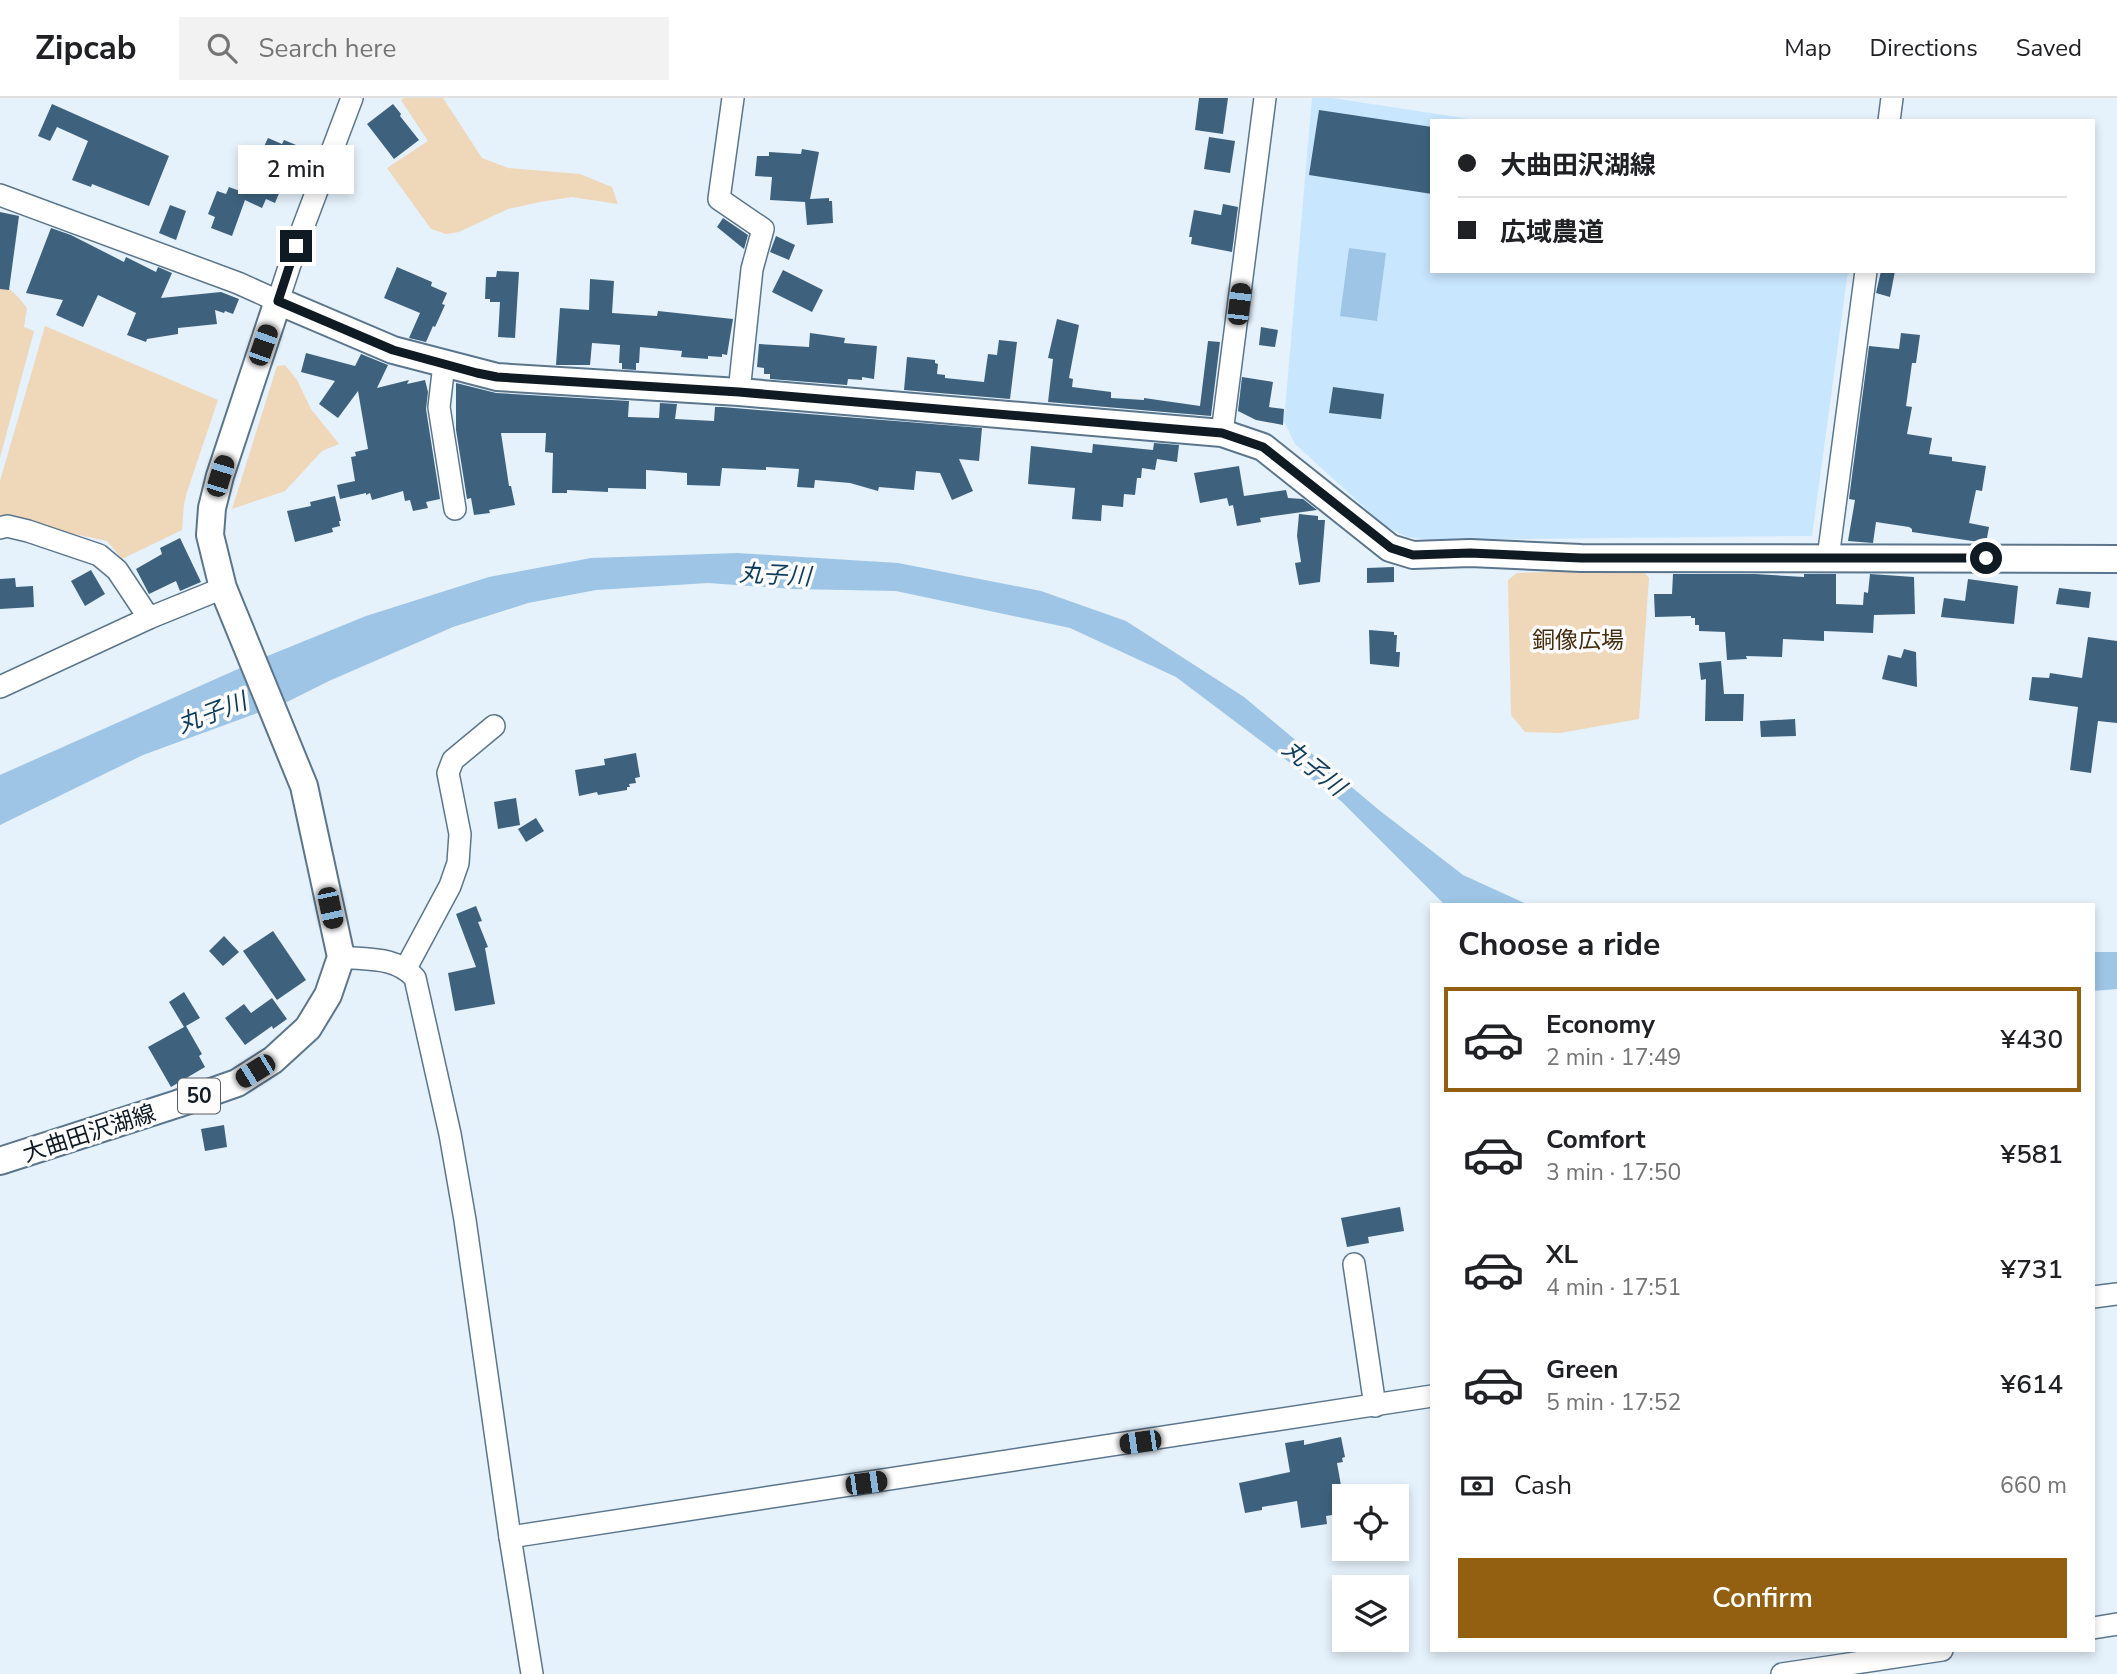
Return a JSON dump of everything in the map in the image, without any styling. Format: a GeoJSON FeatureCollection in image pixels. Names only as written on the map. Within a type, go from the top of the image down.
{"type":"FeatureCollection","features":[{"type":"Feature","properties":{"kind":"main road"},"geometry":{"type":"LineString","coordinates":[[341,957],[304,786],[223,588],[210,535],[212,508],[241,410],[278,301],[393,350],[497,377],[739,392],[1222,433],[1263,447],[1391,548],[1413,555],[1470,553],[1581,558],[2117,559]]}},
{"type":"Feature","properties":{"kind":"main road","name":"大曲田沢湖線"},"geometry":{"type":"LineString","coordinates":[[0,1161],[237,1083],[273,1060],[308,1028],[328,995],[341,957]]}},
{"type":"Feature","properties":{"kind":"street"},"geometry":{"type":"LineString","coordinates":[[0,195],[238,283],[278,301],[352,98]]}},
{"type":"Feature","properties":{"kind":"street"},"geometry":{"type":"LineString","coordinates":[[733,98],[719,199],[763,229],[752,268],[739,392]]}},
{"type":"Feature","properties":{"kind":"street"},"geometry":{"type":"LineString","coordinates":[[1222,433],[1265,98]]}},
{"type":"Feature","properties":{"kind":"street"},"geometry":{"type":"LineString","coordinates":[[1889,119],[1892,98]]}},
{"type":"Feature","properties":{"kind":"street"},"geometry":{"type":"LineString","coordinates":[[1828,558],[1866,273]]}},
{"type":"Feature","properties":{"kind":"street"},"geometry":{"type":"LineString","coordinates":[[444,364],[439,407],[455,509]]}},
{"type":"Feature","properties":{"kind":"street"},"geometry":{"type":"LineString","coordinates":[[0,527],[28,531],[99,555],[117,569],[149,618]]}},
{"type":"Feature","properties":{"kind":"street"},"geometry":{"type":"LineString","coordinates":[[0,687],[149,618],[223,588]]}},
{"type":"Feature","properties":{"kind":"street"},"geometry":{"type":"LineString","coordinates":[[406,968],[450,886],[458,863],[460,834],[449,773],[453,760],[494,726]]}},
{"type":"Feature","properties":{"kind":"street"},"geometry":{"type":"LineString","coordinates":[[341,957],[393,962],[406,968],[415,978],[450,1134],[467,1234],[532,1674]]}},
{"type":"Feature","properties":{"kind":"street"},"geometry":{"type":"LineString","coordinates":[[1354,1264],[1376,1406]]}},
{"type":"Feature","properties":{"kind":"street"},"geometry":{"type":"LineString","coordinates":[[2095,1297],[2117,1294]]}},
{"type":"Feature","properties":{"kind":"street"},"geometry":{"type":"LineString","coordinates":[[510,1536],[1430,1396]]}},
{"type":"Feature","properties":{"kind":"street"},"geometry":{"type":"LineString","coordinates":[[2095,1628],[2117,1624]]}},
{"type":"Feature","properties":{"kind":"street"},"geometry":{"type":"LineString","coordinates":[[1783,1674],[1929,1652]]}},
{"type":"Feature","properties":{"kind":"shaded area"},"geometry":{"type":"Polygon","coordinates":[[[1312,98],[1332,98],[1470,119],[1430,119],[1430,273],[1848,273],[1812,536],[1431,540],[1407,537],[1385,526],[1295,444],[1284,421],[1312,98]]]}},
{"type":"Feature","properties":{"kind":"green space"},"geometry":{"type":"Polygon","coordinates":[[[443,98],[482,158],[508,168],[580,174],[612,187],[618,204],[572,197],[508,209],[459,232],[446,234],[431,229],[387,168],[428,141],[401,100],[443,98]]]}},
{"type":"Feature","properties":{"kind":"green space"},"geometry":{"type":"Polygon","coordinates":[[[0,280],[27,308],[24,327],[34,331],[0,458],[0,280]]]}},
{"type":"Feature","properties":{"kind":"green space"},"geometry":{"type":"Polygon","coordinates":[[[45,326],[218,400],[187,492],[182,530],[122,559],[107,541],[0,518],[0,481],[45,326]]]}},
{"type":"Feature","properties":{"kind":"green space"},"geometry":{"type":"Polygon","coordinates":[[[285,365],[297,380],[311,409],[339,444],[322,451],[285,491],[232,509],[277,366],[285,365]]]}},
{"type":"Feature","properties":{"kind":"green space","name":"銅像広場"},"geometry":{"type":"Polygon","coordinates":[[[1641,569],[1649,578],[1639,719],[1560,733],[1525,732],[1511,715],[1508,580],[1517,573],[1641,569]]]}},
{"type":"Feature","properties":{"kind":"water"},"geometry":{"type":"Polygon","coordinates":[[[1349,248],[1386,253],[1377,321],[1340,316],[1349,248]]]}},
{"type":"Feature","properties":{"kind":"water","name":"丸子川"},"geometry":{"type":"Polygon","coordinates":[[[738,553],[898,563],[1041,591],[1126,621],[1244,697],[1379,810],[1463,875],[1525,903],[1443,903],[1341,801],[1176,677],[1070,628],[896,591],[793,589],[708,583],[596,590],[528,603],[453,627],[285,703],[143,755],[0,825],[0,775],[265,657],[366,616],[489,577],[591,558],[738,553]]]}},
{"type":"Feature","properties":{"kind":"water"},"geometry":{"type":"Polygon","coordinates":[[[2095,952],[2117,952],[2117,989],[2095,991],[2095,952]]]}},
{"type":"Feature","properties":{"kind":"building"},"geometry":{"type":"Polygon","coordinates":[[[1199,98],[1228,98],[1223,134],[1195,130],[1199,98]]]}},
{"type":"Feature","properties":{"kind":"building"},"geometry":{"type":"Polygon","coordinates":[[[52,104],[169,156],[149,206],[92,184],[91,187],[72,180],[88,141],[57,127],[50,141],[38,136],[52,104]]]}},
{"type":"Feature","properties":{"kind":"building"},"geometry":{"type":"Polygon","coordinates":[[[393,104],[419,140],[394,159],[367,124],[393,104]]]}},
{"type":"Feature","properties":{"kind":"building"},"geometry":{"type":"Polygon","coordinates":[[[1319,110],[1430,127],[1430,194],[1309,175],[1319,110]]]}},
{"type":"Feature","properties":{"kind":"building"},"geometry":{"type":"Polygon","coordinates":[[[1209,137],[1235,141],[1230,173],[1204,169],[1209,137]]]}},
{"type":"Feature","properties":{"kind":"building"},"geometry":{"type":"Polygon","coordinates":[[[268,138],[282,144],[284,140],[301,147],[313,163],[295,176],[292,184],[284,181],[275,203],[266,199],[262,208],[245,200],[232,236],[211,228],[215,217],[208,214],[217,191],[226,194],[229,187],[248,194],[262,161],[258,159],[268,138]]]}},
{"type":"Feature","properties":{"kind":"building"},"geometry":{"type":"Polygon","coordinates":[[[802,149],[819,152],[810,199],[829,198],[829,201],[832,201],[833,223],[807,225],[805,202],[770,200],[772,177],[755,176],[757,156],[769,156],[769,152],[801,154],[802,149]]]}},
{"type":"Feature","properties":{"kind":"building"},"geometry":{"type":"Polygon","coordinates":[[[1223,204],[1238,207],[1232,252],[1191,244],[1192,237],[1189,237],[1194,210],[1221,215],[1223,204]]]}},
{"type":"Feature","properties":{"kind":"building"},"geometry":{"type":"Polygon","coordinates":[[[170,205],[186,211],[176,240],[159,233],[170,205]]]}},
{"type":"Feature","properties":{"kind":"building"},"geometry":{"type":"Polygon","coordinates":[[[0,212],[19,216],[9,290],[0,289],[0,212]]]}},
{"type":"Feature","properties":{"kind":"building"},"geometry":{"type":"Polygon","coordinates":[[[723,218],[748,235],[744,249],[717,227],[723,218]]]}},
{"type":"Feature","properties":{"kind":"building"},"geometry":{"type":"Polygon","coordinates":[[[51,228],[124,262],[126,257],[156,272],[158,267],[172,273],[161,298],[221,292],[239,299],[233,314],[215,310],[217,324],[178,328],[178,334],[147,339],[146,342],[127,335],[136,313],[98,295],[83,327],[56,315],[63,300],[26,293],[51,228]]]}},
{"type":"Feature","properties":{"kind":"building"},"geometry":{"type":"Polygon","coordinates":[[[776,236],[795,245],[789,260],[770,252],[776,236]]]}},
{"type":"Feature","properties":{"kind":"building"},"geometry":{"type":"Polygon","coordinates":[[[397,267],[432,282],[431,286],[447,293],[442,304],[445,305],[426,342],[409,338],[420,313],[384,298],[397,267]]]}},
{"type":"Feature","properties":{"kind":"building"},"geometry":{"type":"Polygon","coordinates":[[[783,270],[823,290],[812,312],[772,292],[783,270]]]}},
{"type":"Feature","properties":{"kind":"building"},"geometry":{"type":"Polygon","coordinates":[[[497,271],[519,272],[515,338],[498,337],[500,302],[485,299],[486,277],[496,277],[497,271]]]}},
{"type":"Feature","properties":{"kind":"building"},"geometry":{"type":"Polygon","coordinates":[[[1881,273],[1895,273],[1890,297],[1876,293],[1881,273]]]}},
{"type":"Feature","properties":{"kind":"building"},"geometry":{"type":"Polygon","coordinates":[[[590,279],[614,281],[612,313],[657,316],[658,311],[733,319],[727,355],[708,356],[708,359],[681,357],[682,351],[640,347],[636,370],[622,369],[622,363],[619,363],[620,345],[592,343],[590,365],[556,365],[560,308],[589,310],[590,279]]]}},
{"type":"Feature","properties":{"kind":"building"},"geometry":{"type":"Polygon","coordinates":[[[1057,319],[1079,325],[1069,378],[1073,379],[1072,387],[1111,392],[1111,398],[1144,398],[1200,406],[1208,341],[1220,342],[1211,416],[1048,402],[1053,359],[1048,358],[1057,319]]]}},
{"type":"Feature","properties":{"kind":"building"},"geometry":{"type":"Polygon","coordinates":[[[1261,327],[1278,330],[1275,347],[1259,345],[1261,327]]]}},
{"type":"Feature","properties":{"kind":"building"},"geometry":{"type":"Polygon","coordinates":[[[810,333],[845,338],[844,343],[877,346],[874,379],[848,379],[847,385],[770,379],[770,374],[764,374],[764,368],[757,367],[759,344],[809,347],[810,333]]]}},
{"type":"Feature","properties":{"kind":"building"},"geometry":{"type":"Polygon","coordinates":[[[1901,333],[1920,335],[1916,363],[1912,363],[1906,406],[1912,407],[1907,434],[1932,438],[1929,454],[1952,457],[1952,461],[1986,466],[1982,491],[1976,490],[1969,523],[1989,527],[1986,543],[1912,532],[1909,527],[1876,522],[1873,543],[1848,541],[1855,500],[1849,499],[1869,346],[1899,349],[1901,333]]]}},
{"type":"Feature","properties":{"kind":"building"},"geometry":{"type":"Polygon","coordinates":[[[999,340],[1017,342],[1010,399],[904,390],[907,357],[935,360],[938,364],[937,374],[945,375],[945,378],[984,382],[988,354],[997,355],[999,340]]]}},
{"type":"Feature","properties":{"kind":"building"},"geometry":{"type":"Polygon","coordinates":[[[306,353],[355,366],[361,354],[388,365],[377,388],[409,380],[407,384],[425,380],[428,392],[426,409],[440,499],[426,502],[428,508],[413,511],[410,500],[405,501],[403,491],[372,500],[370,493],[340,499],[337,485],[355,481],[351,457],[356,456],[355,452],[368,449],[358,391],[338,418],[319,404],[335,381],[301,372],[306,353]]]}},
{"type":"Feature","properties":{"kind":"building"},"geometry":{"type":"Polygon","coordinates":[[[1242,377],[1273,382],[1269,407],[1284,409],[1283,425],[1256,420],[1238,411],[1242,377]]]}},
{"type":"Feature","properties":{"kind":"building"},"geometry":{"type":"Polygon","coordinates":[[[456,383],[496,393],[629,401],[628,417],[659,418],[660,403],[677,404],[675,419],[714,421],[715,407],[722,407],[982,428],[979,461],[959,459],[973,491],[952,500],[940,473],[916,471],[914,490],[879,487],[878,491],[850,483],[815,480],[814,488],[797,487],[799,469],[766,467],[766,470],[722,468],[720,486],[687,485],[687,473],[646,470],[646,489],[608,488],[608,492],[567,490],[567,493],[552,493],[553,453],[545,452],[546,433],[501,433],[509,486],[515,505],[474,515],[471,498],[467,499],[456,430],[456,383]]]}},
{"type":"Feature","properties":{"kind":"building"},"geometry":{"type":"Polygon","coordinates":[[[1333,387],[1384,394],[1381,419],[1329,413],[1333,387]]]}},
{"type":"Feature","properties":{"kind":"building"},"geometry":{"type":"Polygon","coordinates":[[[1154,443],[1179,445],[1177,462],[1157,459],[1155,470],[1142,468],[1141,478],[1137,478],[1135,495],[1124,494],[1123,507],[1102,505],[1101,521],[1072,519],[1075,488],[1028,484],[1031,446],[1092,453],[1093,444],[1153,450],[1154,443]]]}},
{"type":"Feature","properties":{"kind":"building"},"geometry":{"type":"Polygon","coordinates":[[[1239,466],[1244,496],[1286,490],[1288,498],[1303,499],[1317,510],[1260,518],[1261,522],[1237,526],[1233,505],[1229,506],[1227,498],[1200,503],[1194,473],[1239,466]]]}},
{"type":"Feature","properties":{"kind":"building"},"geometry":{"type":"Polygon","coordinates":[[[335,496],[340,526],[332,528],[333,532],[295,542],[287,511],[311,506],[310,502],[335,496]]]}},
{"type":"Feature","properties":{"kind":"building"},"geometry":{"type":"Polygon","coordinates":[[[1299,514],[1318,516],[1318,520],[1325,520],[1320,582],[1299,585],[1295,563],[1301,562],[1297,536],[1299,514]]]}},
{"type":"Feature","properties":{"kind":"building"},"geometry":{"type":"Polygon","coordinates":[[[180,538],[201,582],[180,591],[176,581],[149,594],[136,569],[162,554],[160,548],[180,538]]]}},
{"type":"Feature","properties":{"kind":"building"},"geometry":{"type":"Polygon","coordinates":[[[1394,567],[1394,582],[1367,583],[1367,568],[1394,567]]]}},
{"type":"Feature","properties":{"kind":"building"},"geometry":{"type":"Polygon","coordinates":[[[91,570],[105,594],[85,606],[71,581],[91,570]]]}},
{"type":"Feature","properties":{"kind":"building"},"geometry":{"type":"Polygon","coordinates":[[[1673,574],[1804,577],[1804,574],[1836,574],[1836,604],[1863,605],[1864,592],[1868,593],[1870,574],[1914,577],[1915,614],[1874,615],[1873,633],[1824,631],[1824,641],[1783,639],[1782,657],[1746,656],[1747,659],[1727,660],[1725,632],[1699,631],[1699,625],[1695,625],[1695,618],[1691,616],[1655,617],[1654,594],[1672,594],[1673,574]]]}},
{"type":"Feature","properties":{"kind":"building"},"geometry":{"type":"Polygon","coordinates":[[[15,578],[16,587],[33,586],[34,607],[0,609],[0,579],[15,578]]]}},
{"type":"Feature","properties":{"kind":"building"},"geometry":{"type":"Polygon","coordinates":[[[1968,579],[2018,586],[2014,624],[1941,617],[1944,598],[1965,601],[1968,579]]]}},
{"type":"Feature","properties":{"kind":"building"},"geometry":{"type":"Polygon","coordinates":[[[2059,588],[2091,592],[2089,608],[2056,604],[2059,588]]]}},
{"type":"Feature","properties":{"kind":"building"},"geometry":{"type":"Polygon","coordinates":[[[1369,630],[1394,632],[1394,635],[1397,635],[1399,667],[1370,664],[1369,630]]]}},
{"type":"Feature","properties":{"kind":"building"},"geometry":{"type":"Polygon","coordinates":[[[2088,637],[2117,641],[2117,723],[2098,721],[2091,773],[2070,770],[2078,707],[2029,700],[2032,677],[2049,678],[2050,673],[2082,678],[2088,637]]]}},
{"type":"Feature","properties":{"kind":"building"},"geometry":{"type":"Polygon","coordinates":[[[1904,649],[1916,652],[1917,687],[1882,679],[1888,655],[1901,658],[1904,649]]]}},
{"type":"Feature","properties":{"kind":"building"},"geometry":{"type":"Polygon","coordinates":[[[1721,661],[1724,694],[1744,694],[1743,721],[1705,721],[1706,679],[1701,680],[1699,663],[1721,661]]]}},
{"type":"Feature","properties":{"kind":"building"},"geometry":{"type":"Polygon","coordinates":[[[1795,719],[1796,736],[1761,737],[1760,721],[1795,719]]]}},
{"type":"Feature","properties":{"kind":"building"},"geometry":{"type":"Polygon","coordinates":[[[636,753],[640,777],[635,778],[636,783],[629,784],[627,790],[579,796],[575,770],[605,765],[604,759],[636,753]]]}},
{"type":"Feature","properties":{"kind":"building"},"geometry":{"type":"Polygon","coordinates":[[[516,798],[520,825],[498,829],[494,802],[516,798]]]}},
{"type":"Feature","properties":{"kind":"building"},"geometry":{"type":"Polygon","coordinates":[[[536,818],[544,831],[526,842],[518,829],[536,818]]]}},
{"type":"Feature","properties":{"kind":"building"},"geometry":{"type":"Polygon","coordinates":[[[476,906],[482,921],[478,922],[488,947],[485,948],[495,1004],[455,1011],[448,973],[476,967],[456,914],[476,906]]]}},
{"type":"Feature","properties":{"kind":"building"},"geometry":{"type":"Polygon","coordinates":[[[273,931],[306,980],[277,1000],[243,951],[273,931]]]}},
{"type":"Feature","properties":{"kind":"building"},"geometry":{"type":"Polygon","coordinates":[[[224,936],[239,952],[223,966],[209,951],[224,936]]]}},
{"type":"Feature","properties":{"kind":"building"},"geometry":{"type":"Polygon","coordinates":[[[184,992],[200,1018],[186,1026],[202,1054],[199,1056],[205,1067],[171,1087],[148,1047],[184,1027],[169,1002],[184,992]]]}},
{"type":"Feature","properties":{"kind":"building"},"geometry":{"type":"Polygon","coordinates":[[[272,998],[287,1019],[245,1045],[225,1018],[244,1004],[251,1013],[272,998]]]}},
{"type":"Feature","properties":{"kind":"building"},"geometry":{"type":"Polygon","coordinates":[[[224,1125],[227,1147],[205,1151],[201,1129],[224,1125]]]}},
{"type":"Feature","properties":{"kind":"building"},"geometry":{"type":"Polygon","coordinates":[[[1400,1207],[1404,1231],[1368,1237],[1369,1243],[1347,1247],[1341,1218],[1400,1207]]]}},
{"type":"Feature","properties":{"kind":"building"},"geometry":{"type":"Polygon","coordinates":[[[1341,1437],[1345,1457],[1342,1458],[1343,1462],[1337,1463],[1341,1484],[1332,1484],[1332,1515],[1326,1516],[1327,1524],[1301,1528],[1297,1501],[1245,1513],[1239,1483],[1290,1472],[1285,1443],[1304,1440],[1304,1445],[1341,1437]]]}},
{"type":"Feature","properties":{"kind":"route"},"geometry":{"type":"LineString","coordinates":[[296,246],[278,301],[393,350],[497,377],[739,392],[1222,433],[1263,447],[1365,530],[1391,548],[1413,555],[1470,553],[1581,558],[1986,558]]}}]}
